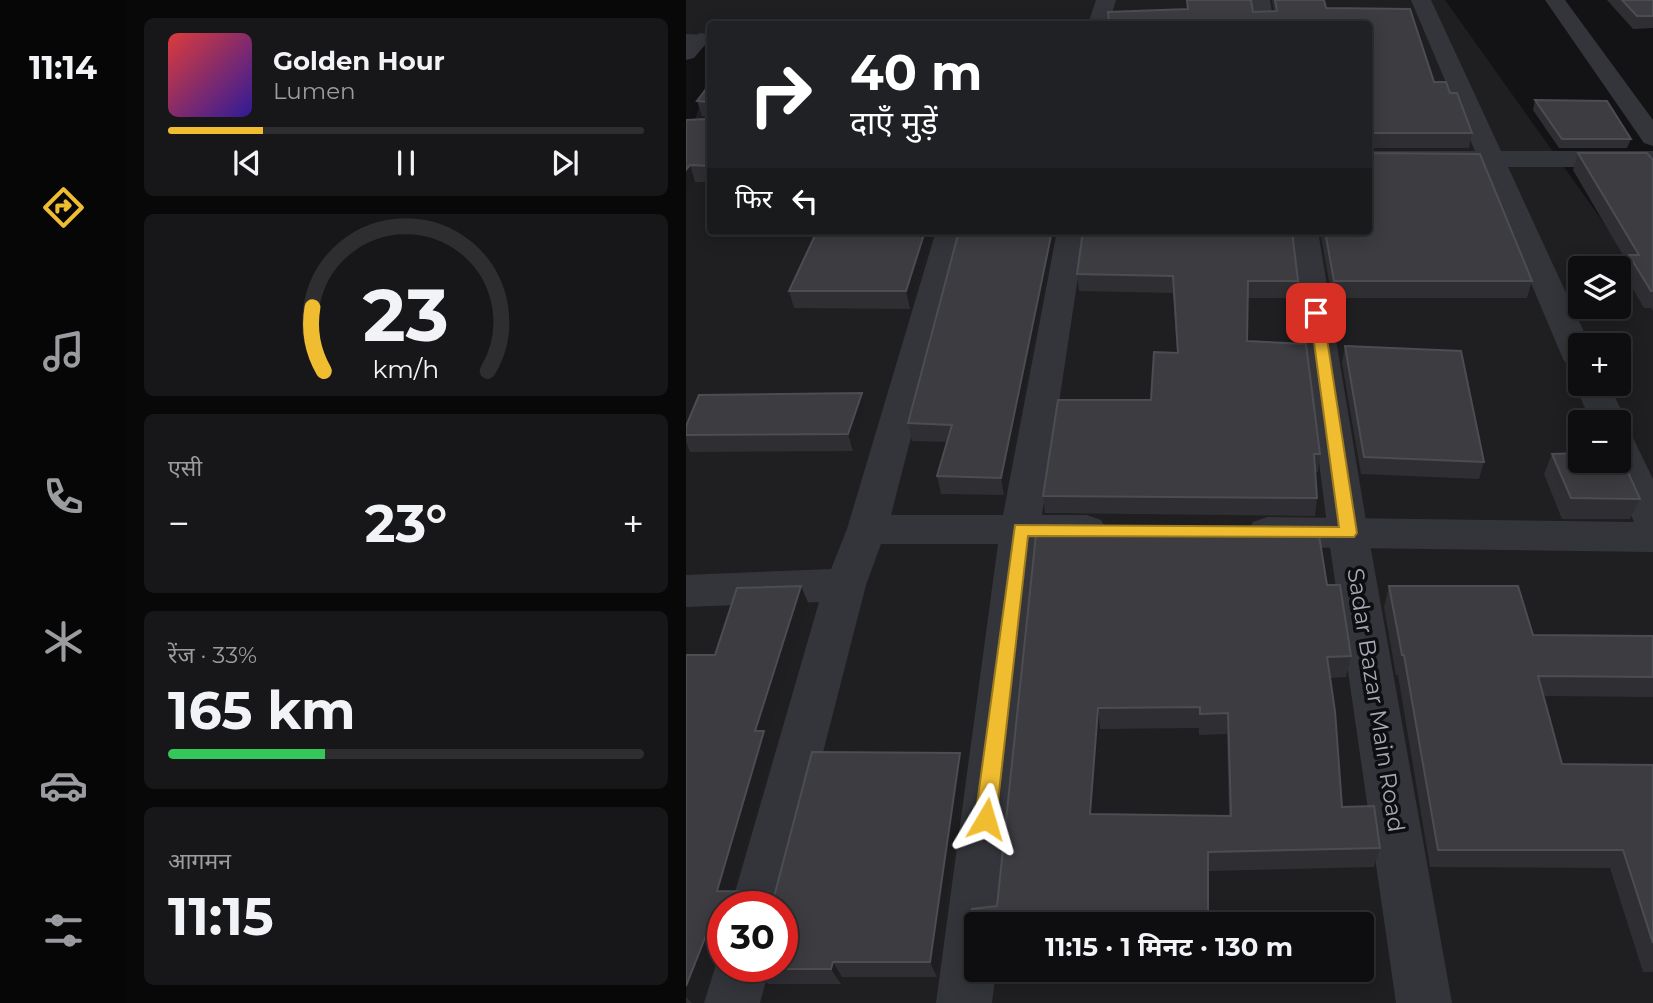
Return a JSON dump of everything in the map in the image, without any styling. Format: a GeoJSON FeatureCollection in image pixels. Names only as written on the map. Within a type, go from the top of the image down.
{"type":"FeatureCollection","features":[{"type":"Feature","properties":{"kind":"street"},"geometry":{"type":"LineString","coordinates":[[1100,21],[1106,0]]}},
{"type":"Feature","properties":{"kind":"street"},"geometry":{"type":"LineString","coordinates":[[1260,0],[1264,21]]}},
{"type":"Feature","properties":{"kind":"street"},"geometry":{"type":"LineString","coordinates":[[1421,0],[1568,333]]}},
{"type":"Feature","properties":{"kind":"street"},"geometry":{"type":"LineString","coordinates":[[1555,0],[1653,138]]}},
{"type":"Feature","properties":{"kind":"street"},"geometry":{"type":"LineString","coordinates":[[1372,159],[1653,159]]}},
{"type":"Feature","properties":{"kind":"street"},"geometry":{"type":"LineString","coordinates":[[762,891],[845,585],[866,529],[949,235]]}},
{"type":"Feature","properties":{"kind":"street"},"geometry":{"type":"LineString","coordinates":[[964,1003],[1020,530],[1070,235]]}},
{"type":"Feature","properties":{"kind":"street","name":"Sadar Bazar Main Road"},"geometry":{"type":"LineString","coordinates":[[1305,235],[1424,1003]]}},
{"type":"Feature","properties":{"kind":"street"},"geometry":{"type":"LineString","coordinates":[[1631,471],[1653,521]]}},
{"type":"Feature","properties":{"kind":"street"},"geometry":{"type":"LineString","coordinates":[[866,529],[1116,531]]}},
{"type":"Feature","properties":{"kind":"street"},"geometry":{"type":"LineString","coordinates":[[1226,532],[1653,537]]}},
{"type":"Feature","properties":{"kind":"street"},"geometry":{"type":"LineString","coordinates":[[686,591],[845,585]]}},
{"type":"Feature","properties":{"kind":"street"},"geometry":{"type":"LineString","coordinates":[[732,1003],[738,982]]}},
{"type":"Feature","properties":{"kind":"shaded area"},"geometry":{"type":"Polygon","coordinates":[[[686,0],[1445,0],[1627,256],[1568,256],[1568,319],[1631,319],[1631,261],[1653,292],[1653,1003],[686,1003],[686,153],[707,78],[707,235],[1372,235],[1372,21],[707,21],[707,47],[686,45],[686,0]]]}},
{"type":"Feature","properties":{"kind":"building"},"geometry":{"type":"Polygon","coordinates":[[[1187,0],[1251,0],[1253,12],[1277,11],[1275,0],[1324,0],[1326,8],[1410,9],[1434,82],[1446,82],[1450,93],[1457,93],[1472,133],[1372,133],[1372,21],[1109,21],[1108,12],[1188,9],[1187,0]]]}},
{"type":"Feature","properties":{"kind":"building"},"geometry":{"type":"Polygon","coordinates":[[[1622,0],[1653,0],[1653,16],[1637,16],[1622,0]]]}},
{"type":"Feature","properties":{"kind":"building"},"geometry":{"type":"Polygon","coordinates":[[[707,88],[707,102],[697,101],[707,88]]]}},
{"type":"Feature","properties":{"kind":"building"},"geometry":{"type":"Polygon","coordinates":[[[1535,100],[1607,101],[1631,139],[1562,139],[1535,100]]]}},
{"type":"Feature","properties":{"kind":"building"},"geometry":{"type":"Polygon","coordinates":[[[707,119],[707,166],[690,165],[686,170],[686,120],[707,119]]]}},
{"type":"Feature","properties":{"kind":"building"},"geometry":{"type":"Polygon","coordinates":[[[1372,153],[1480,154],[1532,281],[1334,281],[1326,235],[1372,235],[1372,153]]]}},
{"type":"Feature","properties":{"kind":"building"},"geometry":{"type":"Polygon","coordinates":[[[1578,153],[1647,153],[1653,160],[1653,291],[1629,255],[1639,255],[1578,153]]]}},
{"type":"Feature","properties":{"kind":"building"},"geometry":{"type":"Polygon","coordinates":[[[815,235],[924,235],[906,291],[789,291],[815,235]]]}},
{"type":"Feature","properties":{"kind":"building"},"geometry":{"type":"Polygon","coordinates":[[[958,235],[1051,235],[1001,478],[937,476],[952,425],[908,423],[958,235]]]}},
{"type":"Feature","properties":{"kind":"building"},"geometry":{"type":"Polygon","coordinates":[[[1082,235],[1292,235],[1298,281],[1248,281],[1247,341],[1306,344],[1320,454],[1314,454],[1317,498],[1043,496],[1058,400],[1151,400],[1154,352],[1178,353],[1173,276],[1077,274],[1082,235]]]}},
{"type":"Feature","properties":{"kind":"building"},"geometry":{"type":"Polygon","coordinates":[[[1345,346],[1461,351],[1484,462],[1364,457],[1345,346]]]}},
{"type":"Feature","properties":{"kind":"building"},"geometry":{"type":"Polygon","coordinates":[[[862,393],[848,434],[686,435],[686,426],[699,395],[862,393]]]}},
{"type":"Feature","properties":{"kind":"building"},"geometry":{"type":"Polygon","coordinates":[[[1568,453],[1568,473],[1628,473],[1640,499],[1571,498],[1552,454],[1568,453]]]}},
{"type":"Feature","properties":{"kind":"building"},"geometry":{"type":"Polygon","coordinates":[[[1037,525],[1318,529],[1327,585],[1340,585],[1351,656],[1327,657],[1335,711],[1342,807],[1374,806],[1380,848],[1208,852],[1208,912],[972,912],[972,909],[997,906],[1037,525]],[[1200,707],[1098,708],[1090,814],[1231,816],[1228,713],[1200,714],[1200,707]]]}},
{"type":"Feature","properties":{"kind":"building"},"geometry":{"type":"Polygon","coordinates":[[[801,586],[755,731],[764,731],[717,891],[707,891],[707,933],[686,986],[686,655],[715,655],[737,588],[801,586]]]}},
{"type":"Feature","properties":{"kind":"building"},"geometry":{"type":"Polygon","coordinates":[[[1389,586],[1518,586],[1533,635],[1653,636],[1653,677],[1538,676],[1562,764],[1653,765],[1653,943],[1623,850],[1438,850],[1404,655],[1389,586]]]}},
{"type":"Feature","properties":{"kind":"building"},"geometry":{"type":"Polygon","coordinates":[[[812,752],[960,753],[930,962],[833,962],[831,969],[798,969],[798,891],[776,891],[812,752]]]}},
{"type":"Feature","properties":{"kind":"route"},"geometry":{"type":"LineString","coordinates":[[986,819],[1020,530],[1349,533],[1316,313]]}}]}
